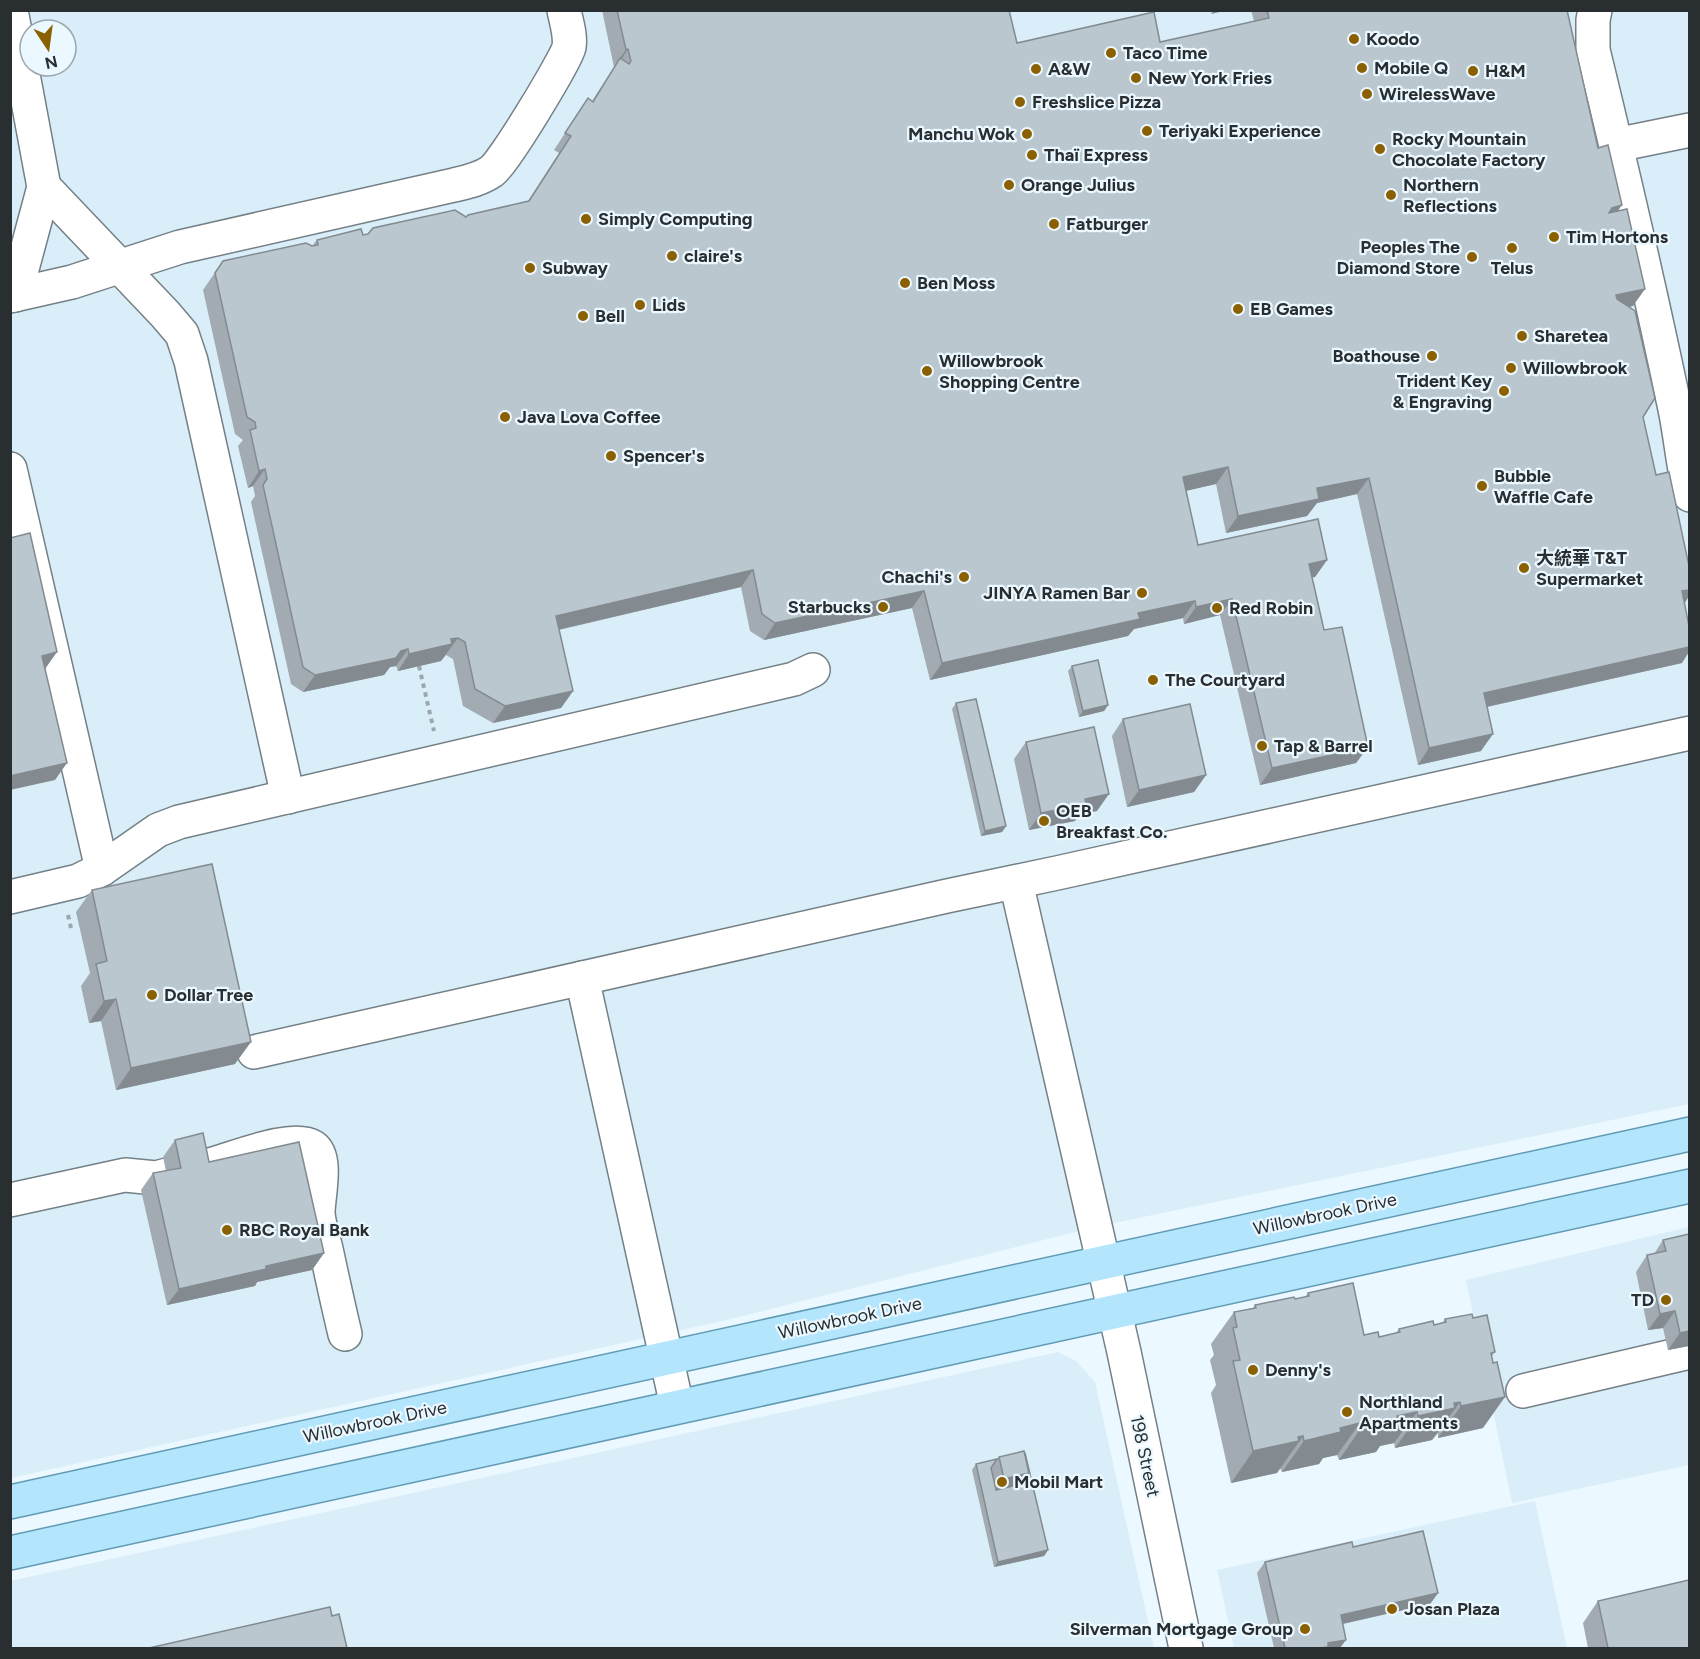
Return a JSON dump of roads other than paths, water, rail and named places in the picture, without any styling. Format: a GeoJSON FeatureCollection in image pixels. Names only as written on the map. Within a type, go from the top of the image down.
{"type":"FeatureCollection","features":[{"type":"Feature","properties":{"kind":"main road","name":"Willowbrook Drive"},"geometry":{"type":"LineString","coordinates":[[10,1502],[1689,1134]]}},
{"type":"Feature","properties":{"kind":"main road"},"geometry":{"type":"LineString","coordinates":[[10,1553],[1689,1186]]}},
{"type":"Feature","properties":{"kind":"street"},"geometry":{"type":"LineString","coordinates":[[11,10],[44,187],[13,295],[72,282],[180,247],[453,185],[477,179],[494,171],[566,55],[569,46],[564,10]]}},
{"type":"Feature","properties":{"kind":"street"},"geometry":{"type":"LineString","coordinates":[[1595,10],[1593,50],[1673,397],[1689,495]]}},
{"type":"Feature","properties":{"kind":"street"},"geometry":{"type":"LineString","coordinates":[[1616,145],[1689,130]]}},
{"type":"Feature","properties":{"kind":"street"},"geometry":{"type":"LineString","coordinates":[[44,187],[182,334],[191,361],[288,796]]}},
{"type":"Feature","properties":{"kind":"street"},"geometry":{"type":"LineString","coordinates":[[10,469],[102,869]]}},
{"type":"Feature","properties":{"kind":"street"},"geometry":{"type":"LineString","coordinates":[[10,897],[78,881],[102,869],[158,830],[179,822],[794,679],[813,670]]}},
{"type":"Feature","properties":{"kind":"street"},"geometry":{"type":"LineString","coordinates":[[254,1052],[947,896],[1689,733]]}},
{"type":"Feature","properties":{"kind":"street","name":"198 Street"},"geometry":{"type":"LineString","coordinates":[[1016,882],[1114,1311],[1186,1648]]}},
{"type":"Feature","properties":{"kind":"street"},"geometry":{"type":"LineString","coordinates":[[582,978],[677,1406]]}},
{"type":"Feature","properties":{"kind":"street"},"geometry":{"type":"LineString","coordinates":[[125,1175],[153,1156],[211,1143],[250,1152]]}},
{"type":"Feature","properties":{"kind":"street"},"geometry":{"type":"LineString","coordinates":[[10,1200],[125,1175],[156,1178],[218,1164],[250,1152],[302,1143],[314,1148],[320,1156],[318,1215],[345,1334]]}},
{"type":"Feature","properties":{"kind":"street"},"geometry":{"type":"LineString","coordinates":[[1523,1391],[1689,1352]]}},
{"type":"Feature","properties":{"kind":"place","name":"Koodo"},"geometry":{"type":"Point","coordinates":[1354,39]}},
{"type":"Feature","properties":{"kind":"place","name":"Taco Time"},"geometry":{"type":"Point","coordinates":[1111,53]}},
{"type":"Feature","properties":{"kind":"place","name":"Mobile Q"},"geometry":{"type":"Point","coordinates":[1362,68]}},
{"type":"Feature","properties":{"kind":"place","name":"A&W"},"geometry":{"type":"Point","coordinates":[1036,69]}},
{"type":"Feature","properties":{"kind":"place","name":"H&M"},"geometry":{"type":"Point","coordinates":[1473,71]}},
{"type":"Feature","properties":{"kind":"place","name":"New York Fries"},"geometry":{"type":"Point","coordinates":[1136,78]}},
{"type":"Feature","properties":{"kind":"place","name":"WirelessWave"},"geometry":{"type":"Point","coordinates":[1367,94]}},
{"type":"Feature","properties":{"kind":"place","name":"Freshslice Pizza"},"geometry":{"type":"Point","coordinates":[1020,102]}},
{"type":"Feature","properties":{"kind":"place","name":"Teriyaki Experience"},"geometry":{"type":"Point","coordinates":[1147,131]}},
{"type":"Feature","properties":{"kind":"place","name":"Manchu Wok"},"geometry":{"type":"Point","coordinates":[1027,134]}},
{"type":"Feature","properties":{"kind":"place","name":"Rocky Mountain Chocolate Factory"},"geometry":{"type":"Point","coordinates":[1380,149]}},
{"type":"Feature","properties":{"kind":"place","name":"Thaï Express"},"geometry":{"type":"Point","coordinates":[1032,155]}},
{"type":"Feature","properties":{"kind":"place","name":"Orange Julius"},"geometry":{"type":"Point","coordinates":[1009,185]}},
{"type":"Feature","properties":{"kind":"place","name":"Northern Reflections"},"geometry":{"type":"Point","coordinates":[1391,195]}},
{"type":"Feature","properties":{"kind":"place","name":"Simply Computing"},"geometry":{"type":"Point","coordinates":[586,219]}},
{"type":"Feature","properties":{"kind":"place","name":"Fatburger"},"geometry":{"type":"Point","coordinates":[1054,224]}},
{"type":"Feature","properties":{"kind":"place","name":"Tim Hortons"},"geometry":{"type":"Point","coordinates":[1554,237]}},
{"type":"Feature","properties":{"kind":"place","name":"Telus"},"geometry":{"type":"Point","coordinates":[1512,248]}},
{"type":"Feature","properties":{"kind":"place","name":"claire's"},"geometry":{"type":"Point","coordinates":[672,256]}},
{"type":"Feature","properties":{"kind":"place","name":"Peoples The Diamond Store"},"geometry":{"type":"Point","coordinates":[1472,257]}},
{"type":"Feature","properties":{"kind":"place","name":"Subway"},"geometry":{"type":"Point","coordinates":[530,268]}},
{"type":"Feature","properties":{"kind":"place","name":"Ben Moss"},"geometry":{"type":"Point","coordinates":[905,283]}},
{"type":"Feature","properties":{"kind":"place","name":"Lids"},"geometry":{"type":"Point","coordinates":[640,305]}},
{"type":"Feature","properties":{"kind":"place","name":"EB Games"},"geometry":{"type":"Point","coordinates":[1238,309]}},
{"type":"Feature","properties":{"kind":"place","name":"Bell"},"geometry":{"type":"Point","coordinates":[583,316]}},
{"type":"Feature","properties":{"kind":"place","name":"Sharetea"},"geometry":{"type":"Point","coordinates":[1522,336]}},
{"type":"Feature","properties":{"kind":"place","name":"Boathouse"},"geometry":{"type":"Point","coordinates":[1432,356]}},
{"type":"Feature","properties":{"kind":"place","name":"Willowbrook"},"geometry":{"type":"Point","coordinates":[1511,368]}},
{"type":"Feature","properties":{"kind":"place","name":"Willowbrook Shopping Centre"},"geometry":{"type":"Point","coordinates":[927,371]}},
{"type":"Feature","properties":{"kind":"place","name":"Trident Key & Engraving"},"geometry":{"type":"Point","coordinates":[1504,391]}},
{"type":"Feature","properties":{"kind":"place","name":"Java Lova Coffee"},"geometry":{"type":"Point","coordinates":[505,417]}},
{"type":"Feature","properties":{"kind":"place","name":"Spencer's"},"geometry":{"type":"Point","coordinates":[611,456]}},
{"type":"Feature","properties":{"kind":"place","name":"Bubble Waffle Cafe"},"geometry":{"type":"Point","coordinates":[1482,486]}},
{"type":"Feature","properties":{"kind":"place","name":"大統華 T&T Supermarket"},"geometry":{"type":"Point","coordinates":[1524,568]}},
{"type":"Feature","properties":{"kind":"place","name":"Chachi's"},"geometry":{"type":"Point","coordinates":[964,577]}},
{"type":"Feature","properties":{"kind":"place","name":"JINYA Ramen Bar"},"geometry":{"type":"Point","coordinates":[1142,593]}},
{"type":"Feature","properties":{"kind":"place","name":"Starbucks"},"geometry":{"type":"Point","coordinates":[883,607]}},
{"type":"Feature","properties":{"kind":"place","name":"Red Robin"},"geometry":{"type":"Point","coordinates":[1217,608]}},
{"type":"Feature","properties":{"kind":"place","name":"The Courtyard"},"geometry":{"type":"Point","coordinates":[1153,680]}},
{"type":"Feature","properties":{"kind":"place","name":"Tap & Barrel"},"geometry":{"type":"Point","coordinates":[1262,746]}},
{"type":"Feature","properties":{"kind":"place","name":"OEB Breakfast Co."},"geometry":{"type":"Point","coordinates":[1044,821]}},
{"type":"Feature","properties":{"kind":"place","name":"Dollar Tree"},"geometry":{"type":"Point","coordinates":[152,995]}},
{"type":"Feature","properties":{"kind":"place","name":"RBC Royal Bank"},"geometry":{"type":"Point","coordinates":[227,1230]}},
{"type":"Feature","properties":{"kind":"place","name":"TD"},"geometry":{"type":"Point","coordinates":[1666,1300]}},
{"type":"Feature","properties":{"kind":"place","name":"Denny's"},"geometry":{"type":"Point","coordinates":[1253,1370]}},
{"type":"Feature","properties":{"kind":"place","name":"Northland Apartments"},"geometry":{"type":"Point","coordinates":[1347,1412]}},
{"type":"Feature","properties":{"kind":"place","name":"Mobil Mart"},"geometry":{"type":"Point","coordinates":[1002,1482]}},
{"type":"Feature","properties":{"kind":"place","name":"Josan Plaza"},"geometry":{"type":"Point","coordinates":[1392,1609]}},
{"type":"Feature","properties":{"kind":"place","name":"Silverman Mortgage Group"},"geometry":{"type":"Point","coordinates":[1305,1629]}}]}
